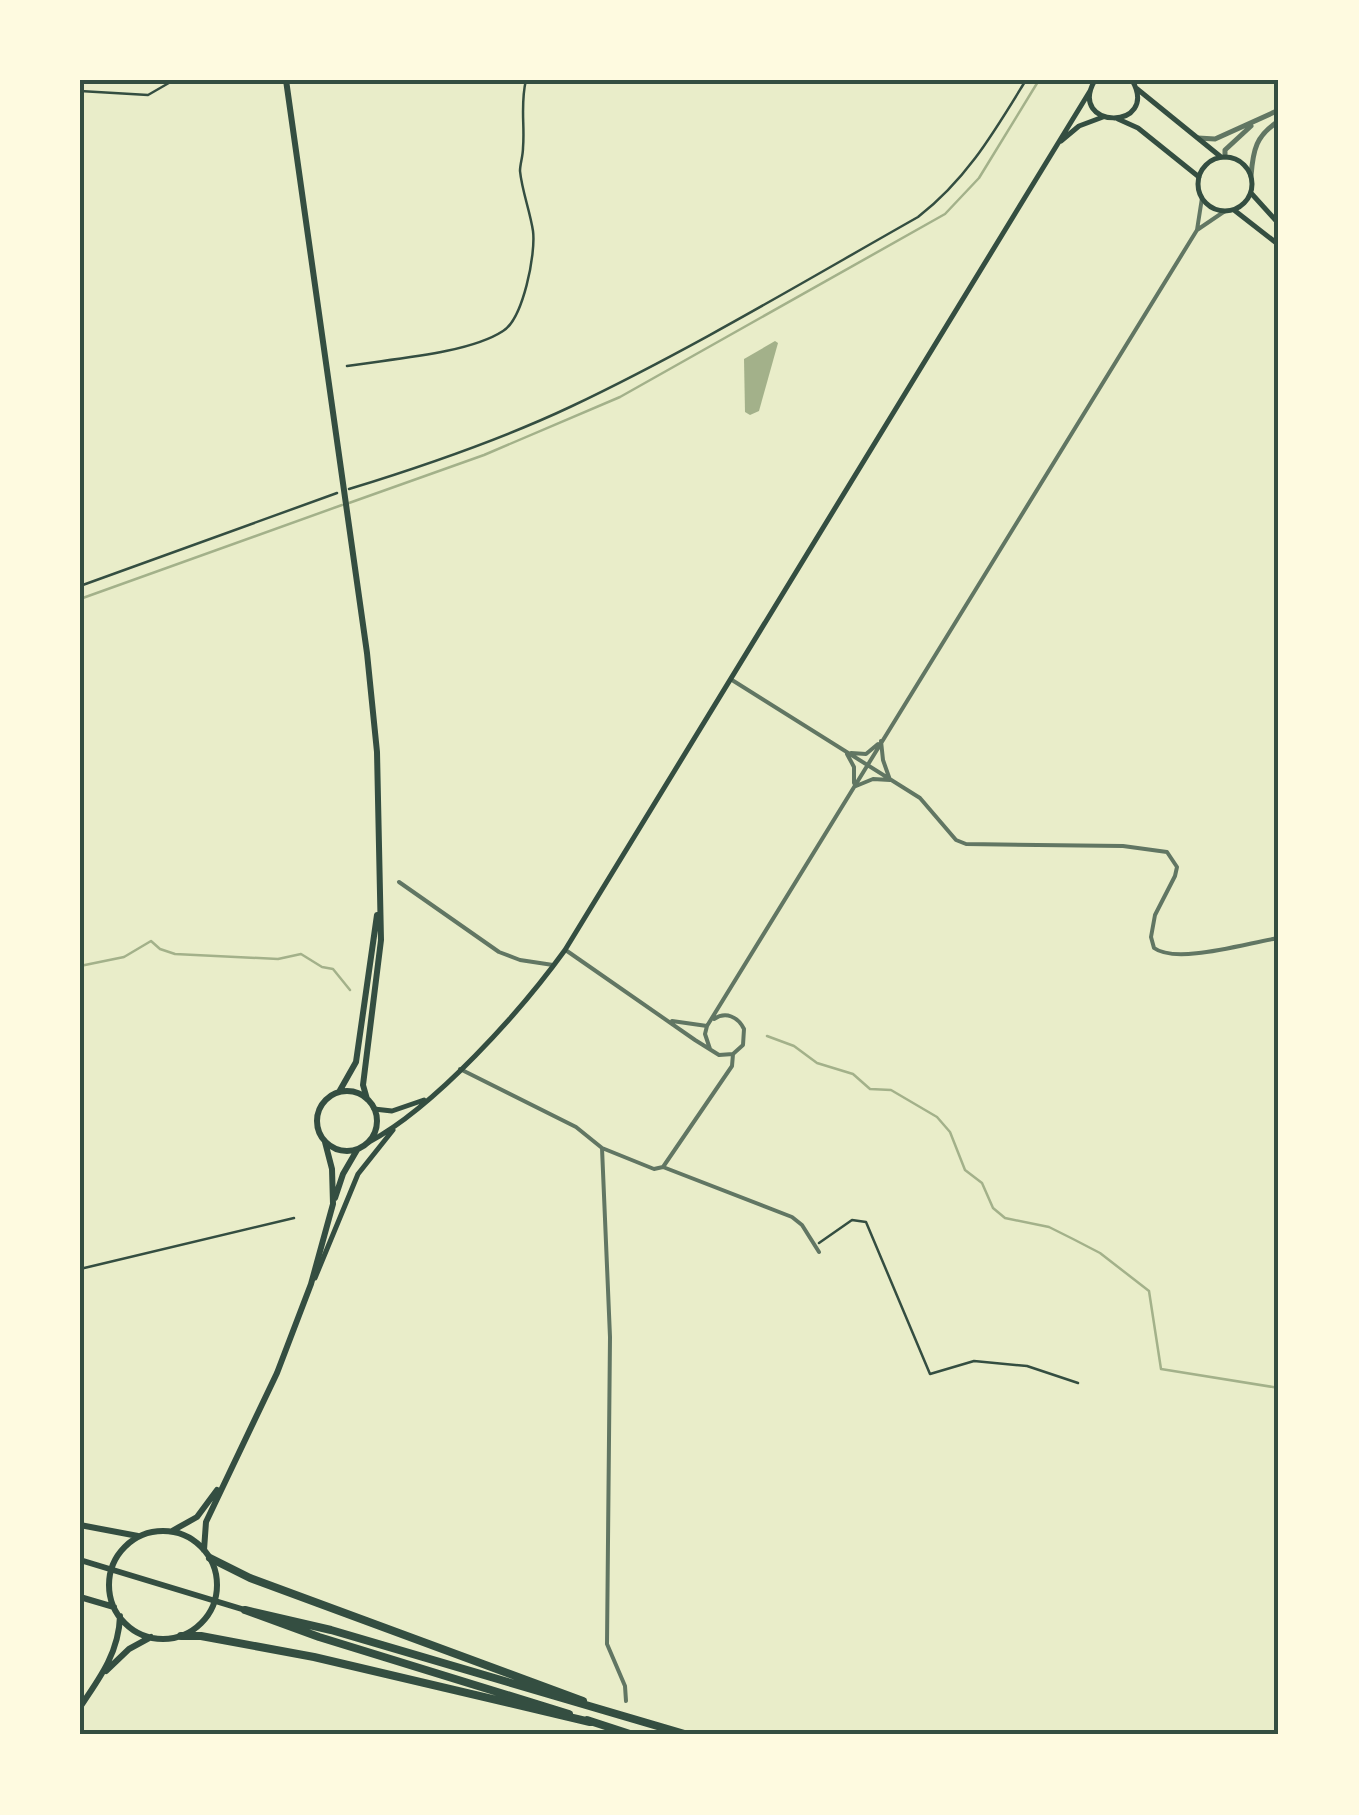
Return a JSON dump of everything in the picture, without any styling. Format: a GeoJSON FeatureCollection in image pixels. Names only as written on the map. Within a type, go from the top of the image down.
{"type":"FeatureCollection","features":[{"type":"Feature","properties":{"kind":"highway"},"geometry":{"type":"LineString","coordinates":[[207,1554],[250,1578],[605,1710]]}},
{"type":"Feature","properties":{"kind":"highway"},"geometry":{"type":"LineString","coordinates":[[245,1610],[331,1630],[688,1735]]}},
{"type":"Feature","properties":{"kind":"highway"},"geometry":{"type":"LineString","coordinates":[[245,1610],[319,1638],[634,1735]]}},
{"type":"Feature","properties":{"kind":"highway"},"geometry":{"type":"LineString","coordinates":[[182,1636],[201,1636],[314,1658],[590,1722]]}},
{"type":"Feature","properties":{"kind":"main road"},"geometry":{"type":"LineString","coordinates":[[286,80],[377,752],[381,940],[363,1085],[377,1126],[370,1142]]}},
{"type":"Feature","properties":{"kind":"main road"},"geometry":{"type":"LineString","coordinates":[[1132,80],[1136,88],[1195,138],[1223,157],[1241,162],[1251,176],[1251,193],[1234,210],[1216,210],[1202,198],[1200,177],[1208,164],[1223,157]]}},
{"type":"Feature","properties":{"kind":"main road"},"geometry":{"type":"LineString","coordinates":[[1091,84],[1092,106],[1103,117]]}},
{"type":"Feature","properties":{"kind":"main road"},"geometry":{"type":"LineString","coordinates":[[310,1284],[321,1268],[336,1220],[358,1174],[395,1128],[460,1069],[564,950],[1059,143],[1091,84]]}},
{"type":"Feature","properties":{"kind":"main road"},"geometry":{"type":"LineString","coordinates":[[1118,119],[1136,104],[1136,88]]}},
{"type":"Feature","properties":{"kind":"main road"},"geometry":{"type":"LineString","coordinates":[[1059,143],[1079,126],[1103,117],[1118,119],[1138,128],[1200,177]]}},
{"type":"Feature","properties":{"kind":"main road"},"geometry":{"type":"LineString","coordinates":[[1251,193],[1279,224]]}},
{"type":"Feature","properties":{"kind":"main road"},"geometry":{"type":"LineString","coordinates":[[1234,210],[1279,245]]}},
{"type":"Feature","properties":{"kind":"main road"},"geometry":{"type":"LineString","coordinates":[[339,1092],[356,1062],[380,894]]}},
{"type":"Feature","properties":{"kind":"main road"},"geometry":{"type":"LineString","coordinates":[[334,1204],[332,1169],[318,1128],[319,1111],[330,1096],[339,1092],[367,1099]]}},
{"type":"Feature","properties":{"kind":"main road"},"geometry":{"type":"LineString","coordinates":[[374,1108],[392,1111],[426,1099]]}},
{"type":"Feature","properties":{"kind":"main road"},"geometry":{"type":"LineString","coordinates":[[325,1142],[340,1151],[356,1150],[395,1128]]}},
{"type":"Feature","properties":{"kind":"main road"},"geometry":{"type":"LineString","coordinates":[[80,1707],[102,1676],[129,1649],[151,1637],[182,1636],[206,1617],[214,1604],[217,1588],[207,1554],[206,1522],[282,1360],[343,1174],[356,1150]]}},
{"type":"Feature","properties":{"kind":"main road"},"geometry":{"type":"LineString","coordinates":[[172,1531],[196,1517],[224,1482]]}},
{"type":"Feature","properties":{"kind":"main road"},"geometry":{"type":"LineString","coordinates":[[80,1525],[139,1536]]}},
{"type":"Feature","properties":{"kind":"main road"},"geometry":{"type":"LineString","coordinates":[[151,1637],[128,1626],[114,1607],[110,1574],[116,1559],[139,1536],[155,1531],[172,1531],[195,1541],[207,1554]]}},
{"type":"Feature","properties":{"kind":"main road"},"geometry":{"type":"LineString","coordinates":[[80,1560],[245,1610]]}},
{"type":"Feature","properties":{"kind":"main road"},"geometry":{"type":"LineString","coordinates":[[80,1597],[114,1607]]}},
{"type":"Feature","properties":{"kind":"main road"},"geometry":{"type":"LineString","coordinates":[[102,1676],[119,1640],[120,1616]]}},
{"type":"Feature","properties":{"kind":"street"},"geometry":{"type":"LineString","coordinates":[[1195,138],[1215,139],[1279,110]]}},
{"type":"Feature","properties":{"kind":"street"},"geometry":{"type":"LineString","coordinates":[[1251,176],[1255,144],[1279,121]]}},
{"type":"Feature","properties":{"kind":"street"},"geometry":{"type":"LineString","coordinates":[[1223,157],[1225,150],[1253,124]]}},
{"type":"Feature","properties":{"kind":"street"},"geometry":{"type":"LineString","coordinates":[[710,1048],[704,1034],[708,1024],[1197,230],[1202,198]]}},
{"type":"Feature","properties":{"kind":"street"},"geometry":{"type":"LineString","coordinates":[[1197,230],[1226,211]]}},
{"type":"Feature","properties":{"kind":"street"},"geometry":{"type":"LineString","coordinates":[[732,680],[920,798],[956,840],[966,844],[1122,846],[1168,852],[1176,868],[1175,876],[1154,916],[1151,937],[1154,948],[1161,952],[1202,952],[1279,938]]}},
{"type":"Feature","properties":{"kind":"street"},"geometry":{"type":"LineString","coordinates":[[845,752],[866,754],[881,741]]}},
{"type":"Feature","properties":{"kind":"street"},"geometry":{"type":"LineString","coordinates":[[881,741],[882,760],[890,780]]}},
{"type":"Feature","properties":{"kind":"street"},"geometry":{"type":"LineString","coordinates":[[845,752],[854,767],[853,787]]}},
{"type":"Feature","properties":{"kind":"street"},"geometry":{"type":"LineString","coordinates":[[853,787],[873,779],[890,780]]}},
{"type":"Feature","properties":{"kind":"street"},"geometry":{"type":"LineString","coordinates":[[398,882],[499,952],[553,966]]}},
{"type":"Feature","properties":{"kind":"street"},"geometry":{"type":"LineString","coordinates":[[564,950],[719,1054],[733,1054]]}},
{"type":"Feature","properties":{"kind":"street"},"geometry":{"type":"LineString","coordinates":[[726,997],[726,1015]]}},
{"type":"Feature","properties":{"kind":"street"},"geometry":{"type":"LineString","coordinates":[[663,1168],[732,1066],[733,1054],[743,1044],[744,1029],[735,1018],[726,1015],[708,1024],[667,1020]]}},
{"type":"Feature","properties":{"kind":"street"},"geometry":{"type":"LineString","coordinates":[[460,1069],[576,1127],[602,1148],[792,1216],[819,1252]]}},
{"type":"Feature","properties":{"kind":"street"},"geometry":{"type":"LineString","coordinates":[[602,1148],[610,1336],[607,1644],[625,1686],[626,1701]]}},
{"type":"Feature","properties":{"kind":"path"},"geometry":{"type":"LineString","coordinates":[[80,91],[148,95],[174,80]]}},
{"type":"Feature","properties":{"kind":"path"},"geometry":{"type":"LineString","coordinates":[[347,366],[458,348],[510,326],[519,311],[532,255],[533,235],[520,170],[526,80]]}},
{"type":"Feature","properties":{"kind":"path"},"geometry":{"type":"LineString","coordinates":[[80,586],[504,435],[680,352],[918,217],[945,196],[977,160],[1026,80]]}},
{"type":"Feature","properties":{"kind":"path"},"geometry":{"type":"LineString","coordinates":[[80,1269],[294,1218]]}},
{"type":"Feature","properties":{"kind":"path"},"geometry":{"type":"LineString","coordinates":[[814,1247],[852,1220],[866,1222],[930,1374],[974,1360],[1027,1366],[1078,1383]]}},
{"type":"Feature","properties":{"kind":"shaded area"},"geometry":{"type":"Polygon","coordinates":[[[775,341],[778,343],[759,411],[750,415],[745,412],[744,359],[775,341]]]}},
{"type":"Feature","properties":{"kind":"waterway"},"geometry":{"type":"LineString","coordinates":[[349,503],[484,455],[620,397],[945,214],[979,178],[1039,80]]}},
{"type":"Feature","properties":{"kind":"waterway"},"geometry":{"type":"LineString","coordinates":[[80,599],[342,505]]}},
{"type":"Feature","properties":{"kind":"waterway"},"geometry":{"type":"LineString","coordinates":[[80,966],[124,957],[151,941],[175,954],[278,959],[301,954],[333,969],[350,990]]}},
{"type":"Feature","properties":{"kind":"waterway"},"geometry":{"type":"LineString","coordinates":[[767,1036],[794,1046],[817,1063],[853,1074],[870,1089],[891,1090],[937,1117],[950,1132],[965,1170],[982,1183],[993,1208],[1005,1218],[1049,1227],[1073,1239],[1100,1253],[1149,1291],[1161,1369],[1279,1388]]}}]}
